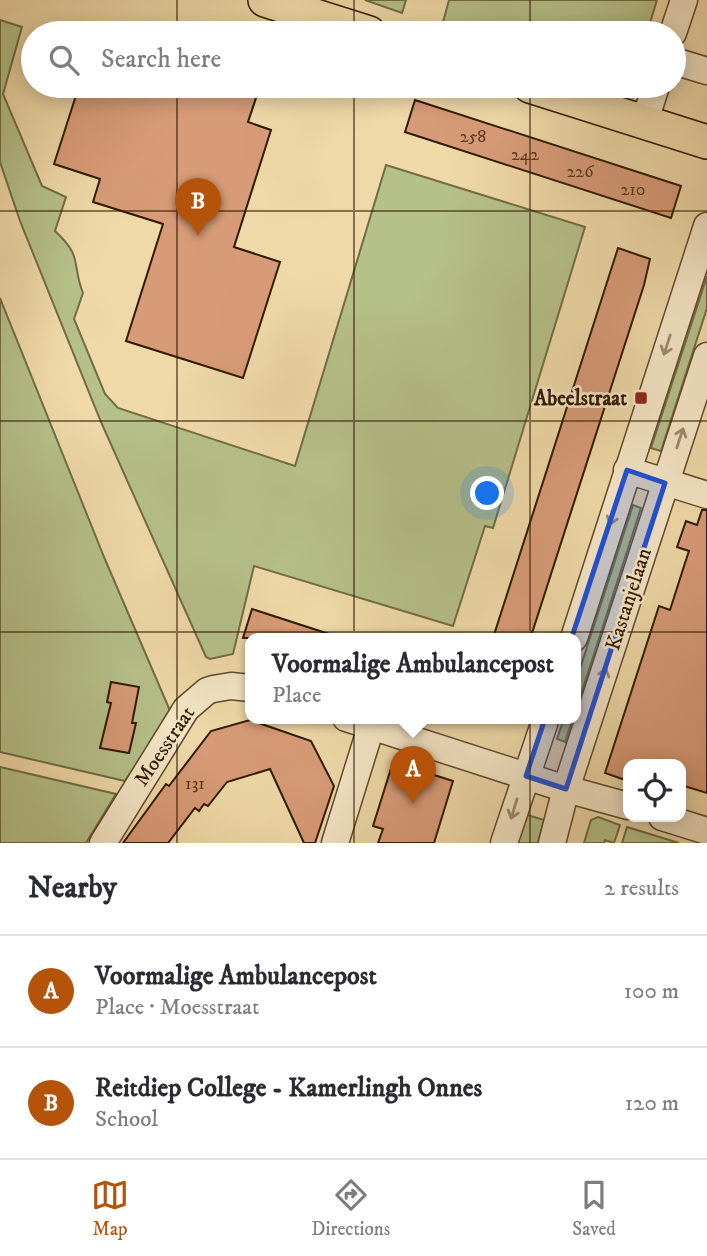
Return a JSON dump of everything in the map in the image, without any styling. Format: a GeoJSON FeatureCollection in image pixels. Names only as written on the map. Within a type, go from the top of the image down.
{"type":"FeatureCollection","features":[{"type":"Feature","properties":{"kind":"main road"},"geometry":{"type":"LineString","coordinates":[[265,0],[331,21]]}},
{"type":"Feature","properties":{"kind":"main road"},"geometry":{"type":"LineString","coordinates":[[567,98],[707,142]]}},
{"type":"Feature","properties":{"kind":"street"},"geometry":{"type":"LineString","coordinates":[[677,21],[684,0]]}},
{"type":"Feature","properties":{"kind":"street"},"geometry":{"type":"LineString","coordinates":[[686,65],[707,71]]}},
{"type":"Feature","properties":{"kind":"street"},"geometry":{"type":"LineString","coordinates":[[638,121],[649,107],[652,98]]}},
{"type":"Feature","properties":{"kind":"street","name":"Kastanjelaan"},"geometry":{"type":"LineString","coordinates":[[576,633],[707,226]]}},
{"type":"Feature","properties":{"kind":"street","name":"Kastanjelaan"},"geometry":{"type":"LineString","coordinates":[[552,843],[566,789],[707,356]]}},
{"type":"Feature","properties":{"kind":"street"},"geometry":{"type":"LineString","coordinates":[[627,470],[707,495]]}},
{"type":"Feature","properties":{"kind":"street","name":"Moesstraat"},"geometry":{"type":"LineString","coordinates":[[103,843],[186,709],[201,695],[213,689],[227,686],[245,688]]}},
{"type":"Feature","properties":{"kind":"street"},"geometry":{"type":"LineString","coordinates":[[363,724],[623,805]]}},
{"type":"Feature","properties":{"kind":"street"},"geometry":{"type":"LineString","coordinates":[[504,843],[544,724]]}},
{"type":"Feature","properties":{"kind":"street"},"geometry":{"type":"LineString","coordinates":[[335,843],[372,727]]}},
{"type":"Feature","properties":{"kind":"street"},"geometry":{"type":"LineString","coordinates":[[678,822],[707,831]]}},
{"type":"Feature","properties":{"kind":"highlighted area"},"geometry":{"type":"Polygon","coordinates":[[[627,470],[665,483],[566,789],[526,776],[627,470]]]}},
{"type":"Feature","properties":{"kind":"green space"},"geometry":{"type":"Polygon","coordinates":[[[365,0],[406,0],[402,13],[365,0]]]}},
{"type":"Feature","properties":{"kind":"green space"},"geometry":{"type":"Polygon","coordinates":[[[449,0],[657,0],[651,21],[443,21],[449,0]]]}},
{"type":"Feature","properties":{"kind":"green space"},"geometry":{"type":"Polygon","coordinates":[[[0,20],[21,27],[3,94],[42,186],[66,197],[55,231],[70,248],[75,261],[83,293],[74,319],[105,394],[118,408],[295,466],[386,165],[585,227],[493,528],[485,526],[453,626],[254,566],[233,654],[210,659],[206,657],[101,422],[20,221],[0,162],[0,20]]]}},
{"type":"Feature","properties":{"kind":"green space"},"geometry":{"type":"Polygon","coordinates":[[[707,276],[707,308],[661,451],[651,448],[707,276]]]}},
{"type":"Feature","properties":{"kind":"green space"},"geometry":{"type":"Polygon","coordinates":[[[0,298],[104,557],[171,713],[125,781],[0,752],[0,298]]]}},
{"type":"Feature","properties":{"kind":"green space"},"geometry":{"type":"Polygon","coordinates":[[[633,505],[641,508],[581,694],[581,666],[633,505]]]}},
{"type":"Feature","properties":{"kind":"green space"},"geometry":{"type":"Polygon","coordinates":[[[562,724],[571,724],[565,742],[557,739],[562,724]]]}},
{"type":"Feature","properties":{"kind":"green space"},"geometry":{"type":"Polygon","coordinates":[[[0,767],[116,794],[86,843],[0,843],[0,767]]]}},
{"type":"Feature","properties":{"kind":"green space"},"geometry":{"type":"Polygon","coordinates":[[[524,814],[544,820],[538,843],[514,843],[524,814]]]}},
{"type":"Feature","properties":{"kind":"green space"},"geometry":{"type":"Polygon","coordinates":[[[598,817],[620,825],[614,843],[605,840],[604,843],[584,843],[591,820],[598,817]]]}},
{"type":"Feature","properties":{"kind":"green space"},"geometry":{"type":"Polygon","coordinates":[[[627,827],[679,843],[622,843],[627,827]]]}},
{"type":"Feature","properties":{"kind":"building"},"geometry":{"type":"Polygon","coordinates":[[[75,98],[256,98],[248,122],[271,130],[234,247],[280,262],[243,378],[126,341],[163,224],[93,202],[100,179],[54,164],[75,98]]]}},
{"type":"Feature","properties":{"kind":"building"},"geometry":{"type":"Polygon","coordinates":[[[415,100],[681,186],[671,218],[405,132],[415,100]]]}},
{"type":"Feature","properties":{"kind":"building"},"geometry":{"type":"Polygon","coordinates":[[[618,248],[650,259],[533,630],[532,633],[495,633],[618,248]]]}},
{"type":"Feature","properties":{"kind":"building"},"geometry":{"type":"Polygon","coordinates":[[[702,510],[707,510],[707,793],[686,787],[686,759],[623,759],[623,779],[605,773],[659,606],[670,610],[689,551],[677,547],[686,521],[697,525],[702,510]]]}},
{"type":"Feature","properties":{"kind":"building"},"geometry":{"type":"Polygon","coordinates":[[[252,609],[326,633],[245,633],[243,638],[252,609]]]}},
{"type":"Feature","properties":{"kind":"building"},"geometry":{"type":"Polygon","coordinates":[[[111,682],[139,687],[132,723],[136,723],[129,753],[100,748],[111,703],[107,702],[111,682]]]}},
{"type":"Feature","properties":{"kind":"building"},"geometry":{"type":"Polygon","coordinates":[[[245,721],[245,724],[262,724],[311,741],[334,786],[315,843],[304,843],[270,769],[227,782],[208,806],[204,804],[199,811],[195,808],[168,843],[123,843],[166,784],[169,786],[211,731],[245,721]]]}},
{"type":"Feature","properties":{"kind":"building"},"geometry":{"type":"Polygon","coordinates":[[[393,762],[453,781],[434,843],[378,843],[383,829],[373,826],[393,762]]]}},
{"type":"Feature","properties":{"kind":"place","name":"Reitdiep College - Kamerlingh Onnes"},"geometry":{"type":"Point","coordinates":[198,236]}},
{"type":"Feature","properties":{"kind":"place","name":"Abeelstraat"},"geometry":{"type":"Point","coordinates":[641,398]}},
{"type":"Feature","properties":{"kind":"place","name":"Voormalige Ambulancepost"},"geometry":{"type":"Point","coordinates":[413,804]}}]}
